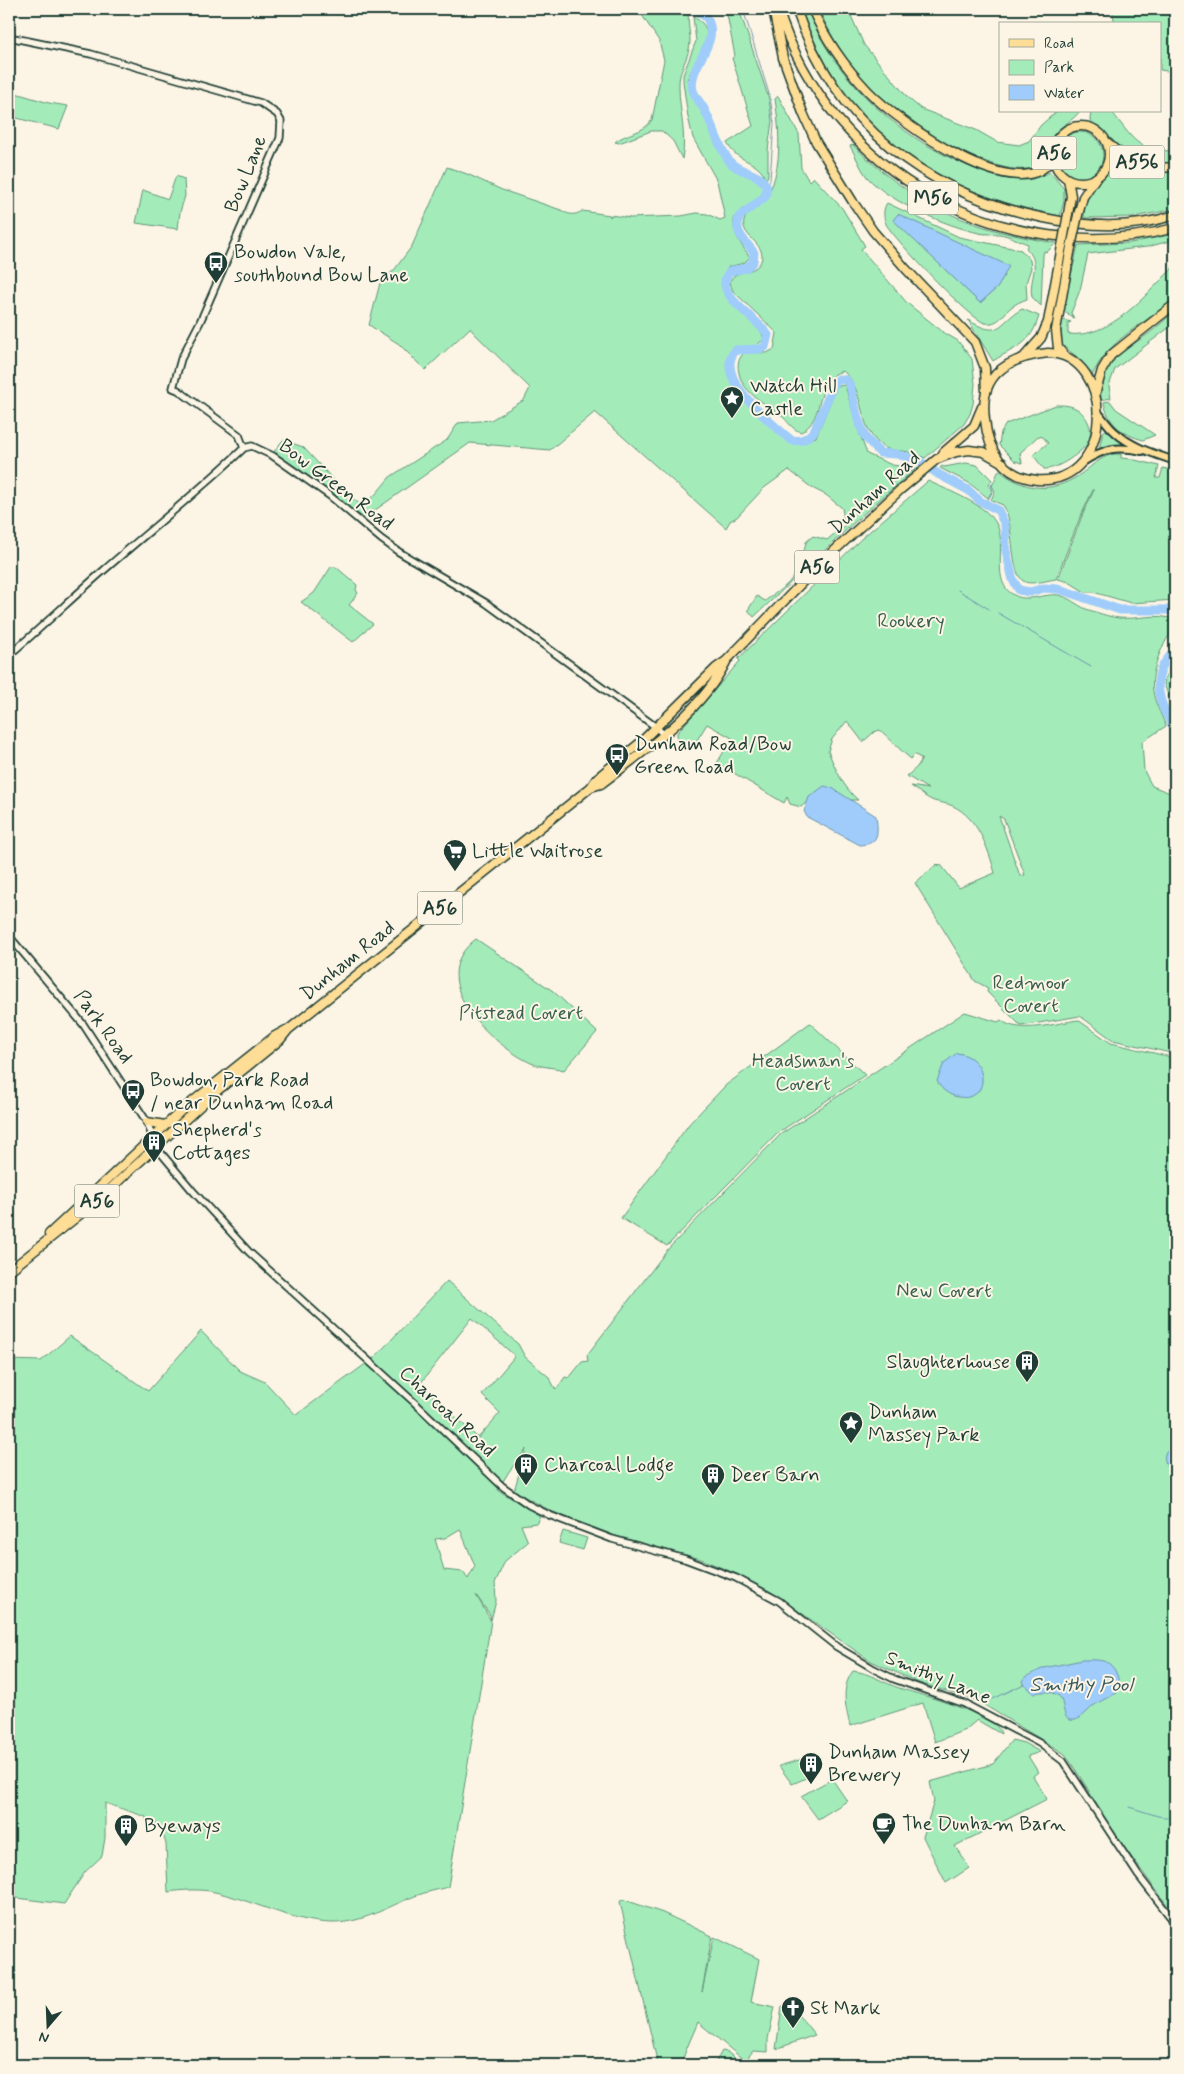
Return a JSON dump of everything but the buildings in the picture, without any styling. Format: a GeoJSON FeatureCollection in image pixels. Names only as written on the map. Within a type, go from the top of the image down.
{"type":"FeatureCollection","features":[{"type":"Feature","properties":{"kind":"highway"},"geometry":{"type":"LineString","coordinates":[[773,9],[783,58],[802,113],[816,142],[852,202],[873,231],[975,342],[985,368],[986,393]]}},
{"type":"Feature","properties":{"kind":"highway","name":"M56"},"geometry":{"type":"LineString","coordinates":[[778,9],[800,61],[825,102],[843,125],[879,161],[907,182],[936,199],[974,217],[996,224],[1066,238],[1115,238],[1175,228]]}},
{"type":"Feature","properties":{"kind":"highway","name":"M56"},"geometry":{"type":"LineString","coordinates":[[796,9],[815,54],[850,108],[880,139],[899,155],[935,179],[968,196],[999,207],[1060,221],[1114,225],[1146,222],[1175,215]]}},
{"type":"Feature","properties":{"kind":"highway"},"geometry":{"type":"LineString","coordinates":[[814,9],[827,35],[869,92],[904,123],[944,148],[988,167],[1016,175],[1038,172],[1050,163],[1053,156]]}},
{"type":"Feature","properties":{"kind":"highway","name":"A56"},"geometry":{"type":"LineString","coordinates":[[1067,357],[1048,353],[1024,357],[997,373],[986,393],[983,405],[989,444],[1002,464],[1024,477],[1046,480],[1068,473],[1083,462],[1092,449],[1096,438],[1098,411],[1088,376],[1078,364],[1059,349],[1056,330],[1078,215],[1085,193],[1099,176],[1108,163],[1110,155],[1105,139],[1092,128],[1084,126],[1073,128],[1062,134],[1057,140],[1053,156],[1057,167],[1068,178],[1084,182],[1099,176]]}},
{"type":"Feature","properties":{"kind":"highway","name":"A556"},"geometry":{"type":"LineString","coordinates":[[1105,139],[1120,153],[1139,163],[1160,167],[1175,166]]}},
{"type":"Feature","properties":{"kind":"highway","name":"A56"},"geometry":{"type":"LineString","coordinates":[[1024,357],[1038,343],[1048,322],[1071,196],[1068,178]]}},
{"type":"Feature","properties":{"kind":"highway"},"geometry":{"type":"LineString","coordinates":[[1094,397],[1102,370],[1111,355],[1175,304]]}},
{"type":"Feature","properties":{"kind":"highway","name":"Dunham Road"},"geometry":{"type":"LineString","coordinates":[[9,1270],[98,1200],[212,1094],[280,1040],[288,1030],[591,787],[597,778],[656,727],[716,668],[726,661],[820,564],[974,426],[983,405]]}},
{"type":"Feature","properties":{"kind":"highway","name":"Dunham Road"},"geometry":{"type":"LineString","coordinates":[[938,459],[961,450],[979,451],[993,456],[1002,464]]}},
{"type":"Feature","properties":{"kind":"highway","name":"Dunham Road"},"geometry":{"type":"LineString","coordinates":[[591,787],[601,784],[664,735],[706,691],[726,661]]}},
{"type":"Feature","properties":{"kind":"highway","name":"Dunham Road"},"geometry":{"type":"LineString","coordinates":[[34,1250],[62,1221],[165,1125],[231,1069],[275,1036],[288,1030]]}},
{"type":"Feature","properties":{"kind":"highway"},"geometry":{"type":"LineString","coordinates":[[147,1122],[165,1125]]}},
{"type":"Feature","properties":{"kind":"highway"},"geometry":{"type":"LineString","coordinates":[[153,1136],[161,1136],[172,1126],[179,1124]]}},
{"type":"Feature","properties":{"kind":"highway"},"geometry":{"type":"LineString","coordinates":[[133,1156],[138,1156],[151,1146],[156,1146]]}},
{"type":"Feature","properties":{"kind":"main road","name":"Bow Lane"},"geometry":{"type":"LineString","coordinates":[[9,37],[91,54],[174,77],[261,103],[277,114],[281,121],[280,138],[200,322],[181,359],[173,388],[239,435],[244,448]]}},
{"type":"Feature","properties":{"kind":"main road","name":"A56"},"geometry":{"type":"LineString","coordinates":[[1098,411],[1116,434],[1151,452],[1175,461]]}},
{"type":"Feature","properties":{"kind":"main road","name":"Bow Green Road"},"geometry":{"type":"LineString","coordinates":[[9,654],[201,488],[244,448],[252,446],[273,456],[330,496],[399,552],[486,603],[656,727],[664,735]]}},
{"type":"Feature","properties":{"kind":"main road","name":"A56"},"geometry":{"type":"LineString","coordinates":[[1083,462],[1102,451],[1112,448],[1151,452]]}},
{"type":"Feature","properties":{"kind":"main road","name":"Park Road"},"geometry":{"type":"LineString","coordinates":[[9,936],[84,1024],[147,1122],[156,1146]]}},
{"type":"Feature","properties":{"kind":"main road","name":"Charcoal Road"},"geometry":{"type":"LineString","coordinates":[[156,1146],[192,1190],[249,1252],[415,1403],[502,1486],[522,1500],[549,1514],[592,1532],[685,1559],[736,1578],[779,1601],[852,1658]]}},
{"type":"Feature","properties":{"kind":"main road","name":"Smithy Lane"},"geometry":{"type":"LineString","coordinates":[[852,1658],[894,1679],[965,1704],[1039,1743],[1063,1761],[1138,1875],[1175,1923]]}},
{"type":"Feature","properties":{"kind":"green space"},"geometry":{"type":"Polygon","coordinates":[[[638,9],[682,9],[689,11],[689,47],[679,80],[684,141],[682,159],[673,141],[662,131],[651,131],[619,143],[615,142],[644,128],[652,120],[664,60],[659,41],[638,9]]]}},
{"type":"Feature","properties":{"kind":"green space"},"geometry":{"type":"Polygon","coordinates":[[[726,9],[739,9],[769,99],[772,121],[766,180],[755,165],[734,153],[727,143],[753,126],[732,58],[735,56],[726,9]]]}},
{"type":"Feature","properties":{"kind":"green space"},"geometry":{"type":"Polygon","coordinates":[[[801,9],[807,9],[820,36],[854,85],[899,126],[951,158],[987,173],[1006,178],[1024,179],[1041,176],[1050,172],[1064,189],[1064,201],[1060,216],[1015,205],[973,191],[935,172],[900,150],[870,122],[843,90],[820,52],[801,9]]]}},
{"type":"Feature","properties":{"kind":"green space"},"geometry":{"type":"Polygon","coordinates":[[[819,9],[848,9],[864,45],[908,98],[921,109],[976,130],[997,142],[1019,145],[1029,141],[1041,125],[1056,112],[1079,112],[1051,138],[1039,167],[1014,169],[999,166],[951,147],[904,117],[882,99],[863,79],[831,34],[819,9]]]}},
{"type":"Feature","properties":{"kind":"green space"},"geometry":{"type":"Polygon","coordinates":[[[1112,9],[1175,9],[1175,72],[1162,70],[1162,22],[1115,22],[1112,9]]]}},
{"type":"Feature","properties":{"kind":"green space"},"geometry":{"type":"Polygon","coordinates":[[[693,17],[702,23],[706,30],[707,38],[687,80],[690,88],[728,163],[737,170],[757,179],[765,189],[757,199],[735,217],[734,229],[736,235],[750,257],[744,263],[728,267],[721,286],[758,323],[764,339],[756,346],[734,349],[732,382],[775,428],[795,444],[816,437],[837,386],[845,385],[867,454],[892,465],[916,468],[860,517],[754,617],[748,610],[757,596],[765,601],[782,589],[793,578],[799,566],[806,542],[813,536],[827,540],[845,525],[842,508],[789,470],[764,488],[737,517],[730,521],[726,528],[595,412],[550,450],[470,443],[364,518],[273,453],[283,440],[303,447],[342,489],[362,506],[375,495],[390,477],[447,440],[458,423],[491,420],[524,400],[530,388],[470,328],[425,370],[399,344],[369,325],[380,283],[395,269],[412,246],[447,167],[502,190],[569,214],[577,214],[582,211],[610,215],[610,217],[611,215],[630,218],[681,216],[697,213],[707,214],[720,220],[725,218],[717,181],[693,138],[688,117],[683,75],[696,41],[693,17]]]}},
{"type":"Feature","properties":{"kind":"green space"},"geometry":{"type":"Polygon","coordinates":[[[9,91],[49,103],[68,106],[59,129],[9,116],[9,91]]]}},
{"type":"Feature","properties":{"kind":"green space"},"geometry":{"type":"Polygon","coordinates":[[[778,96],[799,134],[801,168],[809,181],[813,177],[842,208],[865,246],[861,249],[907,303],[943,332],[958,341],[972,359],[975,384],[970,414],[964,424],[925,458],[909,452],[889,449],[875,440],[865,421],[856,389],[851,379],[843,371],[834,375],[828,381],[814,418],[809,426],[801,432],[793,428],[777,412],[751,393],[742,381],[738,367],[741,357],[745,352],[767,353],[774,349],[777,333],[733,291],[731,278],[758,266],[761,261],[760,249],[748,235],[744,224],[745,218],[751,210],[765,200],[775,177],[779,151],[775,99],[778,96]]]}},
{"type":"Feature","properties":{"kind":"green space"},"geometry":{"type":"Polygon","coordinates":[[[1091,112],[1112,112],[1131,136],[1143,146],[1151,149],[1175,151],[1175,163],[1147,160],[1129,153],[1090,120],[1091,112]]]}},
{"type":"Feature","properties":{"kind":"green space"},"geometry":{"type":"Polygon","coordinates":[[[1085,132],[1089,133],[1099,142],[1102,146],[1102,164],[1093,174],[1085,178],[1075,178],[1067,174],[1058,164],[1057,150],[1061,142],[1071,133],[1085,132]]]}},
{"type":"Feature","properties":{"kind":"green space"},"geometry":{"type":"Polygon","coordinates":[[[853,145],[899,184],[946,212],[997,231],[1056,243],[1047,252],[1044,251],[1043,255],[1041,306],[1032,297],[1034,260],[1026,248],[1028,244],[1002,235],[982,234],[966,230],[935,219],[904,204],[889,195],[867,177],[850,146],[853,145]]]}},
{"type":"Feature","properties":{"kind":"green space"},"geometry":{"type":"Polygon","coordinates":[[[1112,154],[1126,163],[1142,169],[1166,173],[1175,172],[1175,209],[1134,217],[1084,218],[1086,199],[1108,167],[1112,154]]]}},
{"type":"Feature","properties":{"kind":"green space"},"geometry":{"type":"Polygon","coordinates":[[[176,176],[184,179],[185,196],[180,212],[178,229],[136,223],[143,190],[168,199],[176,176]]]}},
{"type":"Feature","properties":{"kind":"green space"},"geometry":{"type":"Polygon","coordinates":[[[887,203],[959,237],[1021,250],[1030,260],[1031,268],[1026,283],[1027,299],[1012,307],[993,323],[985,323],[977,319],[903,246],[886,224],[884,210],[887,203]],[[894,220],[980,303],[998,287],[894,220]]]}},
{"type":"Feature","properties":{"kind":"green space"},"geometry":{"type":"Polygon","coordinates":[[[1175,234],[1175,258],[1170,241],[1147,247],[1088,254],[1080,290],[1071,313],[1074,318],[1063,311],[1078,245],[1130,243],[1175,234]]]}},
{"type":"Feature","properties":{"kind":"green space"},"geometry":{"type":"Polygon","coordinates":[[[1175,261],[1175,299],[1118,342],[1099,363],[1092,376],[1076,356],[1063,346],[1061,322],[1063,320],[1071,322],[1068,323],[1068,334],[1084,334],[1099,330],[1126,313],[1139,302],[1172,269],[1175,261]]]}},
{"type":"Feature","properties":{"kind":"green space"},"geometry":{"type":"Polygon","coordinates":[[[1022,309],[1039,316],[1032,333],[1022,344],[993,361],[968,320],[987,329],[993,329],[1022,309]]]}},
{"type":"Feature","properties":{"kind":"green space"},"geometry":{"type":"Polygon","coordinates":[[[1175,311],[1175,323],[1115,369],[1109,386],[1111,398],[1101,400],[1103,377],[1114,360],[1175,311]]]}},
{"type":"Feature","properties":{"kind":"green space"},"geometry":{"type":"Polygon","coordinates":[[[1110,401],[1116,409],[1155,435],[1143,440],[1122,431],[1113,422],[1106,410],[1104,402],[1110,401]]]}},
{"type":"Feature","properties":{"kind":"green space"},"geometry":{"type":"Polygon","coordinates":[[[1056,405],[1070,406],[1079,410],[1086,417],[1090,427],[1089,441],[1069,460],[1056,467],[1044,469],[1033,455],[1048,443],[1043,437],[1038,436],[1020,453],[1022,463],[1015,461],[999,445],[1001,432],[1006,424],[1056,405]]]}},
{"type":"Feature","properties":{"kind":"green space"},"geometry":{"type":"Polygon","coordinates":[[[1106,430],[1125,445],[1112,445],[1099,449],[1103,432],[1106,430]]]}},
{"type":"Feature","properties":{"kind":"green space"},"geometry":{"type":"Polygon","coordinates":[[[1114,454],[1121,454],[1121,458],[1159,466],[1156,478],[1160,478],[1163,468],[1175,471],[1175,600],[1131,603],[1093,592],[1085,592],[1069,582],[1058,579],[1094,490],[1079,520],[1056,579],[1028,583],[1020,578],[1016,570],[1007,512],[1003,505],[991,500],[995,491],[992,486],[999,470],[1018,482],[1037,487],[1047,487],[1068,482],[1099,460],[1114,454]]]}},
{"type":"Feature","properties":{"kind":"green space"},"geometry":{"type":"Polygon","coordinates":[[[966,463],[977,465],[992,480],[989,485],[992,491],[988,498],[969,483],[940,468],[942,466],[966,463]]]}},
{"type":"Feature","properties":{"kind":"green space"},"geometry":{"type":"Polygon","coordinates":[[[928,481],[966,499],[985,511],[992,518],[1000,533],[1000,563],[1003,582],[1014,595],[1030,598],[1059,595],[1086,609],[1111,617],[1154,616],[1175,620],[1175,628],[1162,648],[1153,676],[1153,692],[1166,726],[1142,742],[1144,771],[1152,786],[1170,793],[1175,800],[1175,1054],[1113,1040],[1080,1016],[1021,1026],[987,992],[988,988],[975,981],[915,883],[937,864],[941,865],[959,888],[995,873],[989,854],[981,835],[962,811],[951,805],[931,800],[911,786],[928,789],[907,776],[917,767],[922,759],[914,754],[911,759],[880,730],[874,732],[863,742],[847,721],[832,739],[828,751],[844,784],[858,800],[843,800],[816,794],[801,807],[790,804],[787,797],[784,803],[717,763],[732,738],[707,724],[692,748],[677,738],[677,733],[740,661],[738,659],[862,538],[928,481]],[[999,816],[1020,876],[1025,875],[1004,819],[999,816]]]}},
{"type":"Feature","properties":{"kind":"green space"},"geometry":{"type":"Polygon","coordinates":[[[331,567],[336,567],[357,585],[356,590],[358,593],[349,605],[373,624],[353,642],[301,602],[314,593],[331,567]]]}},
{"type":"Feature","properties":{"kind":"green space"},"geometry":{"type":"Polygon","coordinates":[[[1175,663],[1175,714],[1164,684],[1165,678],[1175,663]]]}},
{"type":"Feature","properties":{"kind":"green space","name":"Pitstead Covert"},"geometry":{"type":"Polygon","coordinates":[[[476,939],[553,991],[597,1032],[564,1070],[531,1063],[511,1052],[480,1024],[467,1008],[459,990],[456,972],[461,955],[476,939]]]}},
{"type":"Feature","properties":{"kind":"green space","name":"New Covert"},"geometry":{"type":"Polygon","coordinates":[[[965,1012],[998,1022],[1001,1020],[1017,1027],[1038,1027],[1078,1020],[1111,1043],[1175,1058],[1175,1915],[1108,1826],[1086,1786],[1065,1754],[976,1700],[919,1683],[869,1660],[771,1592],[734,1573],[701,1559],[613,1535],[553,1512],[514,1491],[526,1449],[498,1490],[540,1516],[536,1523],[521,1525],[528,1542],[505,1561],[495,1583],[496,1601],[491,1620],[490,1615],[476,1595],[491,1621],[448,1887],[415,1896],[375,1914],[354,1920],[332,1923],[301,1919],[210,1891],[168,1892],[166,1844],[160,1825],[146,1821],[146,1817],[105,1803],[105,1838],[102,1856],[85,1872],[64,1904],[9,1897],[9,1360],[41,1361],[70,1336],[148,1391],[201,1331],[240,1371],[265,1382],[296,1415],[375,1357],[447,1281],[518,1344],[525,1357],[549,1377],[556,1390],[565,1377],[569,1378],[582,1362],[588,1361],[587,1355],[668,1249],[781,1134],[965,1012]],[[472,1318],[420,1384],[478,1438],[500,1413],[482,1395],[515,1356],[472,1318]],[[460,1529],[445,1538],[435,1539],[444,1570],[463,1572],[468,1579],[475,1566],[460,1529]]]}},
{"type":"Feature","properties":{"kind":"green space","name":"Headsman's Covert"},"geometry":{"type":"Polygon","coordinates":[[[810,1023],[865,1075],[779,1132],[667,1246],[621,1218],[689,1124],[726,1085],[810,1023]]]}},
{"type":"Feature","properties":{"kind":"green space"},"geometry":{"type":"Polygon","coordinates":[[[563,1531],[587,1538],[583,1550],[559,1543],[563,1531]]]}},
{"type":"Feature","properties":{"kind":"green space"},"geometry":{"type":"Polygon","coordinates":[[[853,1671],[864,1673],[899,1688],[973,1713],[997,1727],[1001,1734],[977,1720],[965,1730],[935,1742],[923,1703],[850,1726],[845,1691],[846,1684],[853,1671]]]}},
{"type":"Feature","properties":{"kind":"green space"},"geometry":{"type":"Polygon","coordinates":[[[1012,1740],[1024,1743],[1040,1752],[1028,1756],[1038,1772],[1033,1776],[1047,1799],[955,1846],[969,1868],[946,1883],[923,1837],[934,1801],[930,1782],[993,1764],[1012,1740]]]}},
{"type":"Feature","properties":{"kind":"green space"},"geometry":{"type":"Polygon","coordinates":[[[816,1755],[820,1757],[819,1763],[811,1775],[792,1784],[779,1766],[816,1755]]]}},
{"type":"Feature","properties":{"kind":"green space"},"geometry":{"type":"Polygon","coordinates":[[[832,1779],[847,1801],[818,1819],[801,1796],[832,1779]]]}},
{"type":"Feature","properties":{"kind":"green space"},"geometry":{"type":"Polygon","coordinates":[[[622,1899],[663,1913],[712,1936],[702,1992],[714,1937],[759,1959],[751,2002],[775,2007],[768,2039],[768,2052],[753,2051],[745,2061],[698,2022],[681,2065],[658,2065],[620,1902],[622,1899]]]}},
{"type":"Feature","properties":{"kind":"green space"},"geometry":{"type":"Polygon","coordinates":[[[782,2006],[796,2013],[815,2035],[776,2049],[782,2006]]]}},
{"type":"Feature","properties":{"kind":"green space"},"geometry":{"type":"Polygon","coordinates":[[[722,2051],[727,2052],[744,2065],[714,2065],[722,2051]]]}},
{"type":"Feature","properties":{"kind":"water"},"geometry":{"type":"Polygon","coordinates":[[[898,214],[1009,266],[998,287],[980,303],[893,220],[898,214]]]}},
{"type":"Feature","properties":{"kind":"water"},"geometry":{"type":"Polygon","coordinates":[[[824,786],[832,788],[876,816],[877,832],[874,840],[860,845],[807,817],[804,811],[809,797],[824,786]]]}},
{"type":"Feature","properties":{"kind":"water"},"geometry":{"type":"Polygon","coordinates":[[[957,1053],[968,1056],[981,1071],[982,1080],[980,1088],[975,1094],[966,1097],[949,1094],[937,1081],[944,1063],[957,1053]]]}},
{"type":"Feature","properties":{"kind":"water"},"geometry":{"type":"Polygon","coordinates":[[[1175,1445],[1175,1463],[1172,1468],[1175,1480],[1166,1465],[1165,1456],[1169,1448],[1175,1445]]]}},
{"type":"Feature","properties":{"kind":"water","name":"Smithy Pool"},"geometry":{"type":"Polygon","coordinates":[[[1082,1660],[1100,1660],[1110,1664],[1117,1675],[1119,1685],[1117,1693],[1096,1704],[1078,1719],[1072,1720],[1066,1717],[1059,1696],[1050,1692],[1033,1693],[1023,1682],[1025,1677],[1044,1668],[1082,1660]]]}},
{"type":"Feature","properties":{"kind":"waterway"},"geometry":{"type":"LineString","coordinates":[[694,9],[706,17],[710,26],[708,44],[695,72],[693,81],[694,93],[705,110],[726,157],[734,166],[760,178],[767,188],[765,197],[740,216],[738,222],[741,236],[754,253],[753,262],[746,268],[730,271],[725,279],[730,297],[768,335],[765,347],[736,350],[730,361],[731,373],[737,386],[747,399],[791,440],[798,441],[806,438],[814,431],[834,384],[839,379],[846,380],[850,385],[858,419],[865,437],[880,453],[896,454],[918,460],[938,474],[968,490],[980,501],[998,510],[1005,525],[1006,551],[1013,580],[1019,590],[1030,592],[1044,588],[1059,589],[1120,610],[1175,610]]}},
{"type":"Feature","properties":{"kind":"waterway"},"geometry":{"type":"LineString","coordinates":[[743,9],[770,97],[774,123],[770,180],[767,188]]}},
{"type":"Feature","properties":{"kind":"waterway"},"geometry":{"type":"LineString","coordinates":[[986,503],[993,491],[992,484]]}},
{"type":"Feature","properties":{"kind":"waterway"},"geometry":{"type":"LineString","coordinates":[[958,590],[989,609]]}},
{"type":"Feature","properties":{"kind":"waterway"},"geometry":{"type":"LineString","coordinates":[[998,613],[1091,667]]}},
{"type":"Feature","properties":{"kind":"waterway"},"geometry":{"type":"LineString","coordinates":[[1175,648],[1162,667],[1158,684],[1163,708],[1175,730]]}},
{"type":"Feature","properties":{"kind":"waterway"},"geometry":{"type":"LineString","coordinates":[[993,1699],[1024,1684]]}},
{"type":"Feature","properties":{"kind":"waterway"},"geometry":{"type":"LineString","coordinates":[[1129,1807],[1175,1819]]}},
{"type":"Feature","properties":{"kind":"place","name":"Bowdon Vale, southbound Bow Lane"},"geometry":{"type":"Point","coordinates":[216,284]}},
{"type":"Feature","properties":{"kind":"place","name":"Watch Hill Castle"},"geometry":{"type":"Point","coordinates":[732,419]}},
{"type":"Feature","properties":{"kind":"place","name":"Dunham Road/Bow Green Road"},"geometry":{"type":"Point","coordinates":[617,776]}},
{"type":"Feature","properties":{"kind":"place","name":"Little Waitrose"},"geometry":{"type":"Point","coordinates":[455,872]}},
{"type":"Feature","properties":{"kind":"place","name":"Bowdon, Park Road / near Dunham Road"},"geometry":{"type":"Point","coordinates":[133,1112]}},
{"type":"Feature","properties":{"kind":"place","name":"Shepherd's Cottages"},"geometry":{"type":"Point","coordinates":[154,1163]}},
{"type":"Feature","properties":{"kind":"place","name":"Slaughterhouse"},"geometry":{"type":"Point","coordinates":[1027,1383]}},
{"type":"Feature","properties":{"kind":"place","name":"Dunham Massey Park"},"geometry":{"type":"Point","coordinates":[851,1444]}},
{"type":"Feature","properties":{"kind":"place","name":"Charcoal Lodge"},"geometry":{"type":"Point","coordinates":[526,1486]}},
{"type":"Feature","properties":{"kind":"place","name":"Deer Barn"},"geometry":{"type":"Point","coordinates":[713,1496]}},
{"type":"Feature","properties":{"kind":"place","name":"Dunham Massey Brewery"},"geometry":{"type":"Point","coordinates":[811,1785]}},
{"type":"Feature","properties":{"kind":"place","name":"The Dunham Barn"},"geometry":{"type":"Point","coordinates":[884,1845]}},
{"type":"Feature","properties":{"kind":"place","name":"Byeways"},"geometry":{"type":"Point","coordinates":[126,1847]}},
{"type":"Feature","properties":{"kind":"place","name":"St Mark"},"geometry":{"type":"Point","coordinates":[793,2029]}},
{"type":"Feature","properties":{"kind":"park label","name":"Rookery"},"geometry":{"type":"Point","coordinates":[911,621]}},
{"type":"Feature","properties":{"kind":"park label","name":"Redmoor Covert"},"geometry":{"type":"Point","coordinates":[1031,994]}}]}
